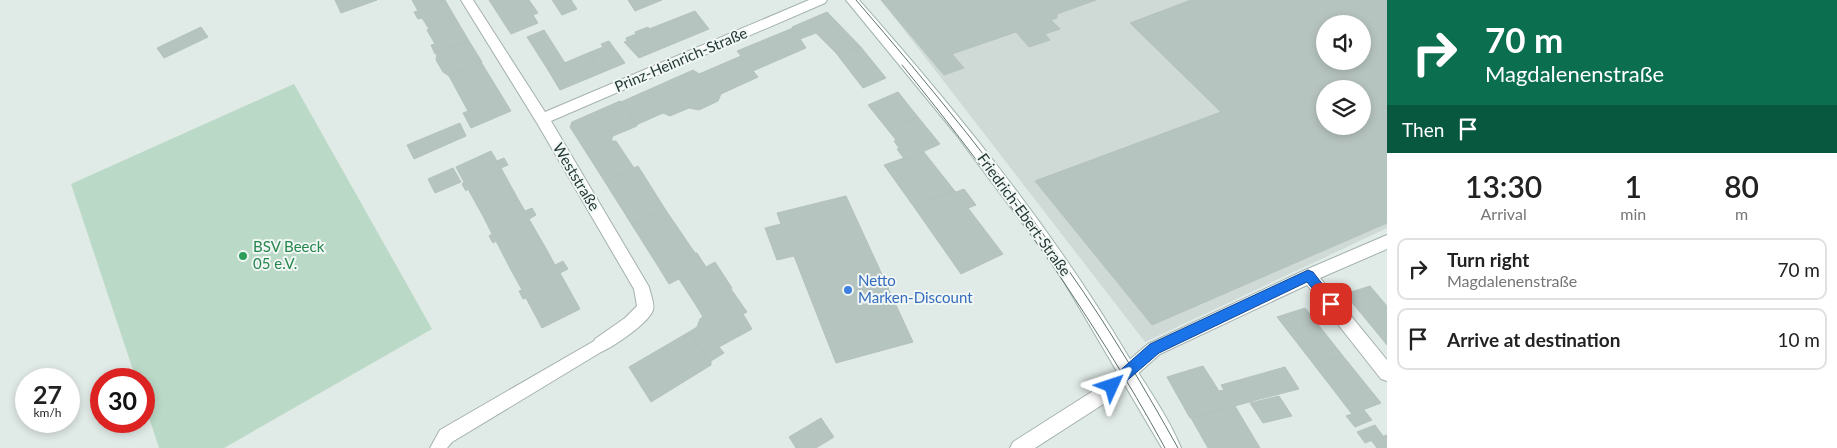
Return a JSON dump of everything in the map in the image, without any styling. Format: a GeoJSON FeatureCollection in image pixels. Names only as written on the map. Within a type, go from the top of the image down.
{"type":"FeatureCollection","features":[{"type":"Feature","properties":{"kind":"street","name":"Weststraße"},"geometry":{"type":"LineString","coordinates":[[467,0],[542,120],[641,286],[646,308],[631,323],[601,344]]}},
{"type":"Feature","properties":{"kind":"street","name":"Prinz-Heinrich-Straße"},"geometry":{"type":"LineString","coordinates":[[542,120],[821,0]]}},
{"type":"Feature","properties":{"kind":"street","name":"Friedrich-Ebert-Straße"},"geometry":{"type":"LineString","coordinates":[[852,0],[975,148],[1062,265],[1128,371],[1172,448]]}},
{"type":"Feature","properties":{"kind":"street"},"geometry":{"type":"LineString","coordinates":[[1019,448],[1099,397],[1154,349],[1308,276],[1387,242]]}},
{"type":"Feature","properties":{"kind":"street"},"geometry":{"type":"LineString","coordinates":[[1308,276],[1387,373]]}},
{"type":"Feature","properties":{"kind":"lane"},"geometry":{"type":"LineString","coordinates":[[431,448],[601,344]]}},
{"type":"Feature","properties":{"kind":"shaded area"},"geometry":{"type":"Polygon","coordinates":[[[881,0],[1387,0],[1387,228],[1145,342],[881,0]]]}},
{"type":"Feature","properties":{"kind":"green space","name":"BSV Beeck 05 e.V."},"geometry":{"type":"Polygon","coordinates":[[[294,84],[432,329],[224,448],[159,448],[154,433],[155,368],[132,368],[71,184],[294,84]]]}},
{"type":"Feature","properties":{"kind":"building"},"geometry":{"type":"Polygon","coordinates":[[[335,0],[377,0],[341,13],[335,0]]]}},
{"type":"Feature","properties":{"kind":"building"},"geometry":{"type":"Polygon","coordinates":[[[412,0],[445,0],[418,11],[412,0]]]}},
{"type":"Feature","properties":{"kind":"building"},"geometry":{"type":"Polygon","coordinates":[[[445,0],[456,19],[429,29],[422,18],[418,19],[414,12],[445,0]]]}},
{"type":"Feature","properties":{"kind":"building"},"geometry":{"type":"Polygon","coordinates":[[[489,0],[529,0],[538,13],[533,15],[538,23],[511,34],[489,0]]]}},
{"type":"Feature","properties":{"kind":"building"},"geometry":{"type":"Polygon","coordinates":[[[552,0],[571,0],[577,9],[562,15],[552,0]]]}},
{"type":"Feature","properties":{"kind":"building"},"geometry":{"type":"Polygon","coordinates":[[[628,0],[662,0],[635,11],[628,0]]]}},
{"type":"Feature","properties":{"kind":"building"},"geometry":{"type":"Polygon","coordinates":[[[881,0],[1096,0],[1057,14],[1057,18],[1051,20],[1060,29],[1045,34],[1050,40],[1029,47],[1016,32],[952,54],[964,68],[944,75],[881,0]]]}},
{"type":"Feature","properties":{"kind":"building"},"geometry":{"type":"Polygon","coordinates":[[[1191,0],[1387,0],[1387,223],[1152,325],[1035,181],[1221,112],[1130,23],[1191,0]]]}},
{"type":"Feature","properties":{"kind":"building"},"geometry":{"type":"Polygon","coordinates":[[[695,11],[709,29],[663,48],[649,29],[695,11]]]}},
{"type":"Feature","properties":{"kind":"building"},"geometry":{"type":"Polygon","coordinates":[[[827,12],[860,46],[836,53],[816,33],[800,39],[792,27],[827,12]]]}},
{"type":"Feature","properties":{"kind":"building"},"geometry":{"type":"Polygon","coordinates":[[[456,19],[469,41],[435,54],[431,45],[435,44],[427,30],[456,19]]]}},
{"type":"Feature","properties":{"kind":"building"},"geometry":{"type":"Polygon","coordinates":[[[201,27],[208,37],[164,58],[157,48],[201,27]]]}},
{"type":"Feature","properties":{"kind":"building"},"geometry":{"type":"Polygon","coordinates":[[[648,27],[663,48],[639,58],[624,42],[627,41],[626,38],[636,34],[635,32],[648,27]]]}},
{"type":"Feature","properties":{"kind":"building"},"geometry":{"type":"Polygon","coordinates":[[[793,28],[806,48],[753,71],[737,51],[793,28]]]}},
{"type":"Feature","properties":{"kind":"building"},"geometry":{"type":"Polygon","coordinates":[[[544,30],[565,63],[548,70],[527,37],[544,30]]]}},
{"type":"Feature","properties":{"kind":"building"},"geometry":{"type":"Polygon","coordinates":[[[469,41],[482,62],[449,76],[443,72],[436,60],[437,53],[469,41]]]}},
{"type":"Feature","properties":{"kind":"building"},"geometry":{"type":"Polygon","coordinates":[[[609,41],[625,63],[601,73],[588,53],[603,47],[601,44],[609,41]]]}},
{"type":"Feature","properties":{"kind":"building"},"geometry":{"type":"Polygon","coordinates":[[[860,46],[886,78],[863,88],[836,53],[860,46]]]}},
{"type":"Feature","properties":{"kind":"building"},"geometry":{"type":"Polygon","coordinates":[[[588,53],[601,73],[560,90],[548,70],[588,53]]]}},
{"type":"Feature","properties":{"kind":"building"},"geometry":{"type":"Polygon","coordinates":[[[741,56],[758,77],[721,94],[718,101],[699,110],[689,108],[670,116],[663,113],[636,125],[621,102],[693,70],[699,74],[741,56]]]}},
{"type":"Feature","properties":{"kind":"building"},"geometry":{"type":"Polygon","coordinates":[[[481,62],[511,111],[471,128],[463,113],[468,111],[449,76],[481,62]]]}},
{"type":"Feature","properties":{"kind":"building"},"geometry":{"type":"Polygon","coordinates":[[[898,92],[918,117],[888,130],[868,105],[898,92]]]}},
{"type":"Feature","properties":{"kind":"building"},"geometry":{"type":"Polygon","coordinates":[[[620,101],[637,126],[613,136],[611,141],[616,141],[634,168],[605,182],[570,127],[572,122],[620,101]]]}},
{"type":"Feature","properties":{"kind":"building"},"geometry":{"type":"Polygon","coordinates":[[[918,117],[940,144],[905,160],[897,149],[899,148],[894,141],[896,140],[888,130],[918,117]]]}},
{"type":"Feature","properties":{"kind":"building"},"geometry":{"type":"Polygon","coordinates":[[[460,123],[466,136],[414,159],[407,145],[460,123]]]}},
{"type":"Feature","properties":{"kind":"building"},"geometry":{"type":"Polygon","coordinates":[[[491,151],[497,161],[504,158],[508,165],[501,168],[518,199],[483,216],[468,189],[466,191],[462,184],[464,182],[456,167],[491,151]]]}},
{"type":"Feature","properties":{"kind":"building"},"geometry":{"type":"Polygon","coordinates":[[[923,151],[954,190],[914,207],[884,165],[904,158],[905,160],[923,151]]]}},
{"type":"Feature","properties":{"kind":"building"},"geometry":{"type":"Polygon","coordinates":[[[638,166],[665,209],[632,225],[605,182],[638,166]]]}},
{"type":"Feature","properties":{"kind":"building"},"geometry":{"type":"Polygon","coordinates":[[[453,168],[461,182],[435,193],[428,179],[453,168]]]}},
{"type":"Feature","properties":{"kind":"building"},"geometry":{"type":"Polygon","coordinates":[[[964,189],[976,205],[968,208],[1003,254],[961,274],[914,207],[954,190],[956,192],[964,189]]]}},
{"type":"Feature","properties":{"kind":"building","name":"Netto Marken-Discount"},"geometry":{"type":"Polygon","coordinates":[[[846,196],[913,342],[836,363],[794,256],[777,260],[765,228],[781,224],[777,213],[846,196]]]}},
{"type":"Feature","properties":{"kind":"building"},"geometry":{"type":"Polygon","coordinates":[[[518,199],[525,211],[532,208],[536,215],[529,219],[548,252],[511,270],[496,241],[493,243],[489,236],[492,234],[483,216],[518,199]]]}},
{"type":"Feature","properties":{"kind":"building"},"geometry":{"type":"Polygon","coordinates":[[[665,209],[695,253],[661,271],[632,225],[665,209]]]}},
{"type":"Feature","properties":{"kind":"building"},"geometry":{"type":"Polygon","coordinates":[[[548,252],[555,265],[563,261],[568,269],[560,273],[580,309],[542,328],[526,298],[523,299],[519,291],[522,290],[511,270],[548,252]]]}},
{"type":"Feature","properties":{"kind":"building"},"geometry":{"type":"Polygon","coordinates":[[[697,253],[706,267],[715,262],[732,288],[697,307],[679,279],[669,284],[661,271],[697,253]]]}},
{"type":"Feature","properties":{"kind":"building"},"geometry":{"type":"Polygon","coordinates":[[[1370,286],[1387,306],[1387,316],[1369,323],[1345,294],[1370,286]]]}},
{"type":"Feature","properties":{"kind":"building"},"geometry":{"type":"Polygon","coordinates":[[[731,289],[747,312],[743,314],[752,329],[719,347],[724,353],[711,361],[711,365],[689,332],[697,327],[700,319],[703,317],[697,307],[731,289]]]}},
{"type":"Feature","properties":{"kind":"building"},"geometry":{"type":"Polygon","coordinates":[[[1305,308],[1343,356],[1315,366],[1277,317],[1305,308]]]}},
{"type":"Feature","properties":{"kind":"building"},"geometry":{"type":"Polygon","coordinates":[[[1387,316],[1387,345],[1369,323],[1387,316]]]}},
{"type":"Feature","properties":{"kind":"building"},"geometry":{"type":"Polygon","coordinates":[[[689,332],[711,365],[651,402],[629,367],[689,332]]]}},
{"type":"Feature","properties":{"kind":"building"},"geometry":{"type":"Polygon","coordinates":[[[1343,356],[1381,403],[1352,414],[1315,366],[1343,356]]]}},
{"type":"Feature","properties":{"kind":"building"},"geometry":{"type":"Polygon","coordinates":[[[1203,366],[1219,391],[1224,390],[1221,385],[1239,380],[1253,401],[1190,418],[1167,377],[1203,366]]]}},
{"type":"Feature","properties":{"kind":"building"},"geometry":{"type":"Polygon","coordinates":[[[1285,367],[1299,389],[1252,401],[1239,380],[1285,367]]]}},
{"type":"Feature","properties":{"kind":"building"},"geometry":{"type":"Polygon","coordinates":[[[1279,396],[1292,416],[1263,423],[1250,403],[1279,396]]]}},
{"type":"Feature","properties":{"kind":"building"},"geometry":{"type":"Polygon","coordinates":[[[1235,406],[1260,448],[1208,448],[1191,418],[1235,406]]]}},
{"type":"Feature","properties":{"kind":"building"},"geometry":{"type":"Polygon","coordinates":[[[1364,410],[1372,420],[1355,427],[1346,416],[1364,410]]]}},
{"type":"Feature","properties":{"kind":"building"},"geometry":{"type":"Polygon","coordinates":[[[821,418],[834,437],[816,448],[796,448],[789,437],[821,418]]]}},
{"type":"Feature","properties":{"kind":"building"},"geometry":{"type":"Polygon","coordinates":[[[1375,425],[1383,436],[1365,443],[1357,432],[1375,425]]]}},
{"type":"Feature","properties":{"kind":"building"},"geometry":{"type":"Polygon","coordinates":[[[1387,435],[1387,448],[1377,448],[1371,440],[1387,435]]]}},
{"type":"Feature","properties":{"kind":"tram line"},"geometry":{"type":"LineString","coordinates":[[856,0],[966,132],[1019,201],[1084,292],[1139,380],[1178,448]]}},
{"type":"Feature","properties":{"kind":"tram line"},"geometry":{"type":"LineString","coordinates":[[902,65],[1009,203],[1075,299],[1106,347],[1165,448]]}},
{"type":"Feature","properties":{"kind":"place","name":"BSV Beeck 05 e.V."},"geometry":{"type":"Point","coordinates":[243,256]}},
{"type":"Feature","properties":{"kind":"place","name":"Netto Marken-Discount"},"geometry":{"type":"Point","coordinates":[848,290]}},
{"type":"Feature","properties":{"kind":"route"},"geometry":{"type":"LineString","coordinates":[[1112,386],[1154,349],[1308,276],[1331,304]]}}]}
